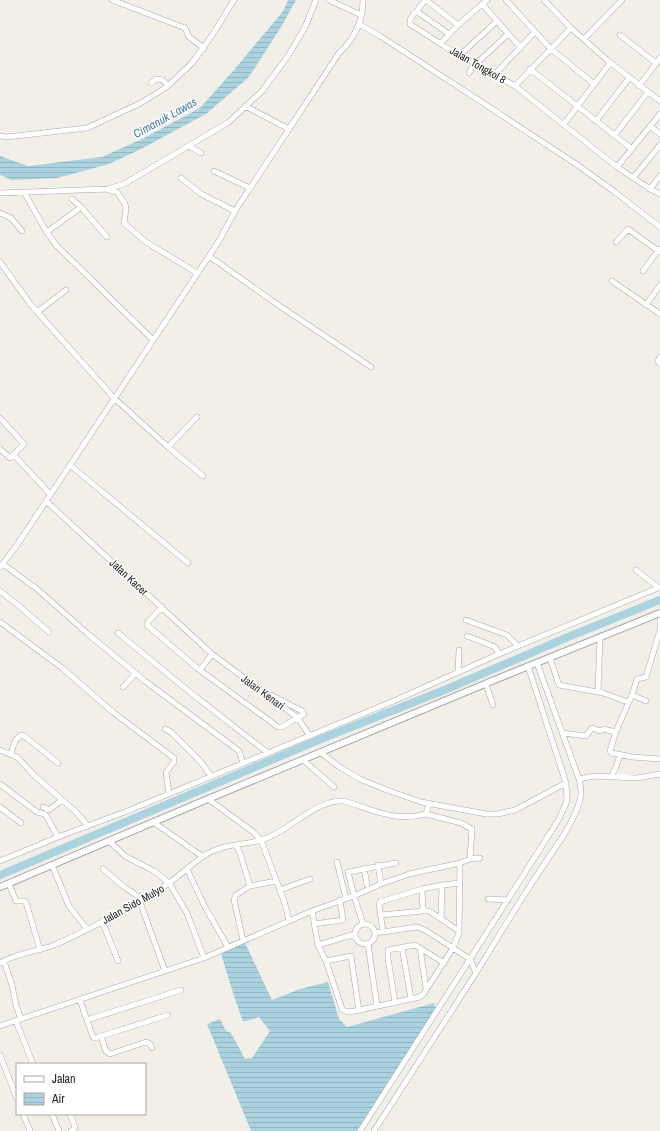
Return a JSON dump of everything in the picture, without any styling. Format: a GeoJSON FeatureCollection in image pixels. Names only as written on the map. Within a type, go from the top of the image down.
{"type":"FeatureCollection","features":[{"type":"Feature","properties":{"kind":"street"},"geometry":{"type":"LineString","coordinates":[[112,0],[185,28],[188,37],[204,48]]}},
{"type":"Feature","properties":{"kind":"street"},"geometry":{"type":"LineString","coordinates":[[0,136],[7,137],[87,128],[141,103],[168,86],[192,63],[204,48],[234,0]]}},
{"type":"Feature","properties":{"kind":"street"},"geometry":{"type":"LineString","coordinates":[[108,190],[124,184],[229,122],[262,91],[288,56],[305,27],[316,0]]}},
{"type":"Feature","properties":{"kind":"street"},"geometry":{"type":"LineString","coordinates":[[329,0],[361,15]]}},
{"type":"Feature","properties":{"kind":"street"},"geometry":{"type":"LineString","coordinates":[[243,763],[239,751],[136,673],[88,634],[36,588],[1,566],[209,256],[222,236],[235,211],[339,53],[348,45],[359,24],[363,0]]}},
{"type":"Feature","properties":{"kind":"street"},"geometry":{"type":"LineString","coordinates":[[449,34],[424,15],[416,12],[426,0],[458,25]]}},
{"type":"Feature","properties":{"kind":"street"},"geometry":{"type":"LineString","coordinates":[[441,43],[458,25],[487,0]]}},
{"type":"Feature","properties":{"kind":"street"},"geometry":{"type":"LineString","coordinates":[[506,0],[550,48],[594,84]]}},
{"type":"Feature","properties":{"kind":"street"},"geometry":{"type":"LineString","coordinates":[[544,0],[571,28],[610,63],[660,101]]}},
{"type":"Feature","properties":{"kind":"street"},"geometry":{"type":"LineString","coordinates":[[584,39],[622,0]]}},
{"type":"Feature","properties":{"kind":"street"},"geometry":{"type":"LineString","coordinates":[[482,4],[521,48]]}},
{"type":"Feature","properties":{"kind":"street","name":"Jalan Tongkol 8"},"geometry":{"type":"LineString","coordinates":[[416,12],[410,18],[410,23],[460,55],[515,86],[617,167],[660,194]]}},
{"type":"Feature","properties":{"kind":"street"},"geometry":{"type":"LineString","coordinates":[[460,55],[497,21]]}},
{"type":"Feature","properties":{"kind":"street"},"geometry":{"type":"LineString","coordinates":[[359,24],[428,66],[576,164],[660,227]]}},
{"type":"Feature","properties":{"kind":"street"},"geometry":{"type":"LineString","coordinates":[[515,86],[550,48],[571,28]]}},
{"type":"Feature","properties":{"kind":"street"},"geometry":{"type":"LineString","coordinates":[[495,74],[535,32]]}},
{"type":"Feature","properties":{"kind":"street"},"geometry":{"type":"LineString","coordinates":[[468,73],[508,34]]}},
{"type":"Feature","properties":{"kind":"street"},"geometry":{"type":"LineString","coordinates":[[620,35],[656,63]]}},
{"type":"Feature","properties":{"kind":"street"},"geometry":{"type":"LineString","coordinates":[[640,86],[660,58]]}},
{"type":"Feature","properties":{"kind":"street"},"geometry":{"type":"LineString","coordinates":[[564,124],[610,63]]}},
{"type":"Feature","properties":{"kind":"street"},"geometry":{"type":"LineString","coordinates":[[530,69],[632,149]]}},
{"type":"Feature","properties":{"kind":"street"},"geometry":{"type":"LineString","coordinates":[[596,121],[629,78]]}},
{"type":"Feature","properties":{"kind":"street"},"geometry":{"type":"LineString","coordinates":[[151,83],[156,79],[163,80],[168,86]]}},
{"type":"Feature","properties":{"kind":"street"},"geometry":{"type":"LineString","coordinates":[[614,136],[648,92]]}},
{"type":"Feature","properties":{"kind":"street"},"geometry":{"type":"LineString","coordinates":[[245,106],[289,129]]}},
{"type":"Feature","properties":{"kind":"street"},"geometry":{"type":"LineString","coordinates":[[617,167],[660,114]]}},
{"type":"Feature","properties":{"kind":"street"},"geometry":{"type":"LineString","coordinates":[[650,126],[660,134]]}},
{"type":"Feature","properties":{"kind":"street"},"geometry":{"type":"LineString","coordinates":[[633,178],[660,145]]}},
{"type":"Feature","properties":{"kind":"street"},"geometry":{"type":"LineString","coordinates":[[189,146],[201,153]]}},
{"type":"Feature","properties":{"kind":"street"},"geometry":{"type":"LineString","coordinates":[[214,171],[250,188]]}},
{"type":"Feature","properties":{"kind":"street"},"geometry":{"type":"LineString","coordinates":[[650,189],[660,176]]}},
{"type":"Feature","properties":{"kind":"street"},"geometry":{"type":"LineString","coordinates":[[180,178],[201,194],[235,211]]}},
{"type":"Feature","properties":{"kind":"street"},"geometry":{"type":"LineString","coordinates":[[0,192],[108,190],[117,192],[125,204],[126,209],[124,223],[146,242],[197,273]]}},
{"type":"Feature","properties":{"kind":"street"},"geometry":{"type":"LineString","coordinates":[[24,192],[56,245],[152,340]]}},
{"type":"Feature","properties":{"kind":"street"},"geometry":{"type":"LineString","coordinates":[[72,198],[107,237]]}},
{"type":"Feature","properties":{"kind":"street"},"geometry":{"type":"LineString","coordinates":[[47,232],[81,208]]}},
{"type":"Feature","properties":{"kind":"street"},"geometry":{"type":"LineString","coordinates":[[0,213],[11,218],[22,231]]}},
{"type":"Feature","properties":{"kind":"street"},"geometry":{"type":"LineString","coordinates":[[616,242],[628,229],[659,251],[643,271]]}},
{"type":"Feature","properties":{"kind":"street"},"geometry":{"type":"LineString","coordinates":[[209,256],[281,307],[371,367]]}},
{"type":"Feature","properties":{"kind":"street"},"geometry":{"type":"LineString","coordinates":[[0,262],[37,312],[114,398],[168,447],[203,476]]}},
{"type":"Feature","properties":{"kind":"street"},"geometry":{"type":"LineString","coordinates":[[612,281],[660,314]]}},
{"type":"Feature","properties":{"kind":"street"},"geometry":{"type":"LineString","coordinates":[[646,305],[660,285]]}},
{"type":"Feature","properties":{"kind":"street"},"geometry":{"type":"LineString","coordinates":[[37,312],[66,290]]}},
{"type":"Feature","properties":{"kind":"street"},"geometry":{"type":"LineString","coordinates":[[660,358],[658,361],[660,364]]}},
{"type":"Feature","properties":{"kind":"street"},"geometry":{"type":"LineString","coordinates":[[168,447],[197,417]]}},
{"type":"Feature","properties":{"kind":"street"},"geometry":{"type":"LineString","coordinates":[[0,418],[24,443],[14,455],[9,458],[0,449]]}},
{"type":"Feature","properties":{"kind":"street"},"geometry":{"type":"LineString","coordinates":[[14,455],[50,494]]}},
{"type":"Feature","properties":{"kind":"street"},"geometry":{"type":"LineString","coordinates":[[70,465],[188,563]]}},
{"type":"Feature","properties":{"kind":"street","name":"Jalan Kacer"},"geometry":{"type":"LineString","coordinates":[[46,501],[212,654]]}},
{"type":"Feature","properties":{"kind":"street"},"geometry":{"type":"LineString","coordinates":[[636,570],[659,587]]}},
{"type":"Feature","properties":{"kind":"street"},"geometry":{"type":"LineString","coordinates":[[0,861],[170,794],[396,700],[499,654],[659,587]]}},
{"type":"Feature","properties":{"kind":"street"},"geometry":{"type":"LineString","coordinates":[[0,592],[18,605],[49,632]]}},
{"type":"Feature","properties":{"kind":"street"},"geometry":{"type":"LineString","coordinates":[[162,607],[148,622],[148,625],[200,670],[278,727],[282,727],[298,718],[309,735]]}},
{"type":"Feature","properties":{"kind":"street"},"geometry":{"type":"LineString","coordinates":[[0,888],[320,752],[660,613]]}},
{"type":"Feature","properties":{"kind":"street"},"geometry":{"type":"LineString","coordinates":[[466,620],[507,635],[518,646]]}},
{"type":"Feature","properties":{"kind":"street"},"geometry":{"type":"LineString","coordinates":[[660,620],[660,630],[646,677],[637,679],[632,695],[615,732],[610,751],[612,753],[635,758],[660,759]]}},
{"type":"Feature","properties":{"kind":"street"},"geometry":{"type":"LineString","coordinates":[[0,622],[61,667],[114,713],[174,758],[174,762],[166,772],[170,794]]}},
{"type":"Feature","properties":{"kind":"street"},"geometry":{"type":"LineString","coordinates":[[118,633],[191,693],[268,753]]}},
{"type":"Feature","properties":{"kind":"street"},"geometry":{"type":"LineString","coordinates":[[467,636],[495,647],[499,654]]}},
{"type":"Feature","properties":{"kind":"street"},"geometry":{"type":"LineString","coordinates":[[598,692],[600,638]]}},
{"type":"Feature","properties":{"kind":"street"},"geometry":{"type":"LineString","coordinates":[[458,672],[459,650]]}},
{"type":"Feature","properties":{"kind":"street"},"geometry":{"type":"LineString","coordinates":[[200,670],[212,654]]}},
{"type":"Feature","properties":{"kind":"street","name":"Jalan Kenari"},"geometry":{"type":"LineString","coordinates":[[212,654],[255,687],[302,711],[304,714],[298,718]]}},
{"type":"Feature","properties":{"kind":"street"},"geometry":{"type":"LineString","coordinates":[[550,658],[559,685],[598,692],[628,702]]}},
{"type":"Feature","properties":{"kind":"street"},"geometry":{"type":"LineString","coordinates":[[374,1131],[573,818],[581,795],[579,779],[563,734],[532,665]]}},
{"type":"Feature","properties":{"kind":"street"},"geometry":{"type":"LineString","coordinates":[[360,1131],[471,960],[564,810],[568,797],[566,783],[532,665]]}},
{"type":"Feature","properties":{"kind":"street"},"geometry":{"type":"LineString","coordinates":[[123,687],[136,673]]}},
{"type":"Feature","properties":{"kind":"street"},"geometry":{"type":"LineString","coordinates":[[486,684],[493,705]]}},
{"type":"Feature","properties":{"kind":"street"},"geometry":{"type":"LineString","coordinates":[[632,695],[646,701]]}},
{"type":"Feature","properties":{"kind":"street"},"geometry":{"type":"LineString","coordinates":[[563,734],[586,736],[592,728],[601,731],[604,729],[615,732]]}},
{"type":"Feature","properties":{"kind":"street"},"geometry":{"type":"LineString","coordinates":[[165,729],[171,732],[200,761],[211,776]]}},
{"type":"Feature","properties":{"kind":"street"},"geometry":{"type":"LineString","coordinates":[[11,754],[17,739],[20,735],[23,735],[58,763]]}},
{"type":"Feature","properties":{"kind":"street"},"geometry":{"type":"LineString","coordinates":[[0,750],[17,757],[88,826]]}},
{"type":"Feature","properties":{"kind":"street"},"geometry":{"type":"LineString","coordinates":[[320,752],[341,768],[360,779],[384,789],[421,802],[486,814],[515,810],[566,783]]}},
{"type":"Feature","properties":{"kind":"street"},"geometry":{"type":"LineString","coordinates":[[611,777],[620,755]]}},
{"type":"Feature","properties":{"kind":"street"},"geometry":{"type":"LineString","coordinates":[[303,760],[334,787]]}},
{"type":"Feature","properties":{"kind":"street"},"geometry":{"type":"LineString","coordinates":[[579,779],[594,776],[637,778],[660,774]]}},
{"type":"Feature","properties":{"kind":"street"},"geometry":{"type":"LineString","coordinates":[[0,784],[37,812],[44,814],[58,837]]}},
{"type":"Feature","properties":{"kind":"street"},"geometry":{"type":"LineString","coordinates":[[208,799],[252,830],[261,840],[280,890],[289,920]]}},
{"type":"Feature","properties":{"kind":"street"},"geometry":{"type":"LineString","coordinates":[[43,807],[49,810],[62,800]]}},
{"type":"Feature","properties":{"kind":"street","name":"Jalan Sido Mulyo"},"geometry":{"type":"LineString","coordinates":[[2,962],[26,952],[40,950],[55,944],[142,901],[169,884],[202,856],[214,850],[261,840],[278,833],[327,804],[338,801],[349,802],[381,814],[395,817],[415,817],[426,814]]}},
{"type":"Feature","properties":{"kind":"street"},"geometry":{"type":"LineString","coordinates":[[429,803],[426,814],[461,824],[472,829],[470,859]]}},
{"type":"Feature","properties":{"kind":"street"},"geometry":{"type":"LineString","coordinates":[[0,807],[21,823]]}},
{"type":"Feature","properties":{"kind":"street"},"geometry":{"type":"LineString","coordinates":[[153,822],[202,856]]}},
{"type":"Feature","properties":{"kind":"street"},"geometry":{"type":"LineString","coordinates":[[109,841],[125,856],[154,871],[169,884],[187,913],[204,958]]}},
{"type":"Feature","properties":{"kind":"street"},"geometry":{"type":"LineString","coordinates":[[236,845],[240,853],[250,886]]}},
{"type":"Feature","properties":{"kind":"street"},"geometry":{"type":"LineString","coordinates":[[0,1026],[204,958],[289,920],[409,874],[460,863],[470,859],[480,858]]}},
{"type":"Feature","properties":{"kind":"street"},"geometry":{"type":"LineString","coordinates":[[314,924],[342,920],[343,899],[337,862]]}},
{"type":"Feature","properties":{"kind":"street"},"geometry":{"type":"LineString","coordinates":[[363,924],[354,896],[348,873],[349,871],[396,863]]}},
{"type":"Feature","properties":{"kind":"street"},"geometry":{"type":"LineString","coordinates":[[312,911],[318,945],[326,961],[342,1010],[350,1012],[359,1011],[420,997],[444,963],[457,939],[459,931],[460,863]]}},
{"type":"Feature","properties":{"kind":"street"},"geometry":{"type":"LineString","coordinates":[[52,865],[70,906],[87,929]]}},
{"type":"Feature","properties":{"kind":"street"},"geometry":{"type":"LineString","coordinates":[[378,865],[381,884]]}},
{"type":"Feature","properties":{"kind":"street"},"geometry":{"type":"LineString","coordinates":[[364,868],[367,885]]}},
{"type":"Feature","properties":{"kind":"street"},"geometry":{"type":"LineString","coordinates":[[103,869],[142,901],[165,971]]}},
{"type":"Feature","properties":{"kind":"street"},"geometry":{"type":"LineString","coordinates":[[187,869],[205,907],[228,948]]}},
{"type":"Feature","properties":{"kind":"street"},"geometry":{"type":"LineString","coordinates":[[280,890],[310,879]]}},
{"type":"Feature","properties":{"kind":"street"},"geometry":{"type":"LineString","coordinates":[[243,940],[234,900],[236,895],[250,886],[276,880]]}},
{"type":"Feature","properties":{"kind":"street"},"geometry":{"type":"LineString","coordinates":[[383,932],[380,902],[422,888],[442,884],[460,883]]}},
{"type":"Feature","properties":{"kind":"street"},"geometry":{"type":"LineString","coordinates":[[9,884],[16,902],[26,902],[40,950]]}},
{"type":"Feature","properties":{"kind":"street"},"geometry":{"type":"LineString","coordinates":[[441,919],[442,884]]}},
{"type":"Feature","properties":{"kind":"street"},"geometry":{"type":"LineString","coordinates":[[422,888],[423,910]]}},
{"type":"Feature","properties":{"kind":"street"},"geometry":{"type":"LineString","coordinates":[[488,899],[508,900]]}},
{"type":"Feature","properties":{"kind":"street"},"geometry":{"type":"LineString","coordinates":[[381,915],[423,910],[429,911],[459,931]]}},
{"type":"Feature","properties":{"kind":"street"},"geometry":{"type":"LineString","coordinates":[[102,921],[118,961]]}},
{"type":"Feature","properties":{"kind":"street"},"geometry":{"type":"LineString","coordinates":[[363,924],[372,927],[375,933],[373,939],[368,944]]}},
{"type":"Feature","properties":{"kind":"street"},"geometry":{"type":"LineString","coordinates":[[363,924],[357,928],[355,934],[358,941],[368,944]]}},
{"type":"Feature","properties":{"kind":"street"},"geometry":{"type":"LineString","coordinates":[[375,933],[418,927],[471,960],[476,971]]}},
{"type":"Feature","properties":{"kind":"street"},"geometry":{"type":"LineString","coordinates":[[318,945],[355,934]]}},
{"type":"Feature","properties":{"kind":"street"},"geometry":{"type":"LineString","coordinates":[[368,944],[377,1006]]}},
{"type":"Feature","properties":{"kind":"street"},"geometry":{"type":"LineString","coordinates":[[395,1003],[387,951],[414,945],[444,963]]}},
{"type":"Feature","properties":{"kind":"street"},"geometry":{"type":"LineString","coordinates":[[402,947],[411,999]]}},
{"type":"Feature","properties":{"kind":"street"},"geometry":{"type":"LineString","coordinates":[[420,948],[426,988]]}},
{"type":"Feature","properties":{"kind":"street"},"geometry":{"type":"LineString","coordinates":[[326,961],[351,956],[359,1011]]}},
{"type":"Feature","properties":{"kind":"street"},"geometry":{"type":"LineString","coordinates":[[2,962],[12,985],[19,1020],[33,1063]]}},
{"type":"Feature","properties":{"kind":"street"},"geometry":{"type":"LineString","coordinates":[[87,1020],[181,990]]}},
{"type":"Feature","properties":{"kind":"street"},"geometry":{"type":"LineString","coordinates":[[80,1000],[94,1038],[168,1015]]}},
{"type":"Feature","properties":{"kind":"street"},"geometry":{"type":"LineString","coordinates":[[101,1036],[106,1052],[110,1054],[146,1042],[150,1044],[152,1048]]}},
{"type":"Feature","properties":{"kind":"street"},"geometry":{"type":"LineString","coordinates":[[0,1055],[16,1096]]}},
{"type":"Feature","properties":{"kind":"street"},"geometry":{"type":"LineString","coordinates":[[23,1115],[30,1131]]}},
{"type":"Feature","properties":{"kind":"street"},"geometry":{"type":"LineString","coordinates":[[52,1115],[59,1131]]}},
{"type":"Feature","properties":{"kind":"street"},"geometry":{"type":"LineString","coordinates":[[70,1115],[75,1127],[71,1131]]}},
{"type":"Feature","properties":{"kind":"water"},"geometry":{"type":"Polygon","coordinates":[[[288,0],[296,0],[281,27],[249,77],[206,114],[139,150],[109,164],[57,178],[12,180],[0,175],[0,156],[28,166],[102,157],[144,138],[200,108],[284,10],[288,0]]]}},
{"type":"Feature","properties":{"kind":"water"},"geometry":{"type":"Polygon","coordinates":[[[245,943],[272,1000],[300,989],[328,982],[339,1019],[347,1027],[434,1003],[437,1010],[358,1131],[251,1131],[207,1024],[220,1019],[226,1031],[231,1033],[245,1059],[252,1058],[270,1031],[259,1017],[243,1022],[221,954],[245,943]]]}},
{"type":"Feature","properties":{"kind":"waterway"},"geometry":{"type":"LineString","coordinates":[[0,875],[321,739],[447,689],[568,637],[660,600]]}},
{"type":"Feature","properties":{"kind":"water label","name":"Cimanuk Lawas"},"geometry":{"type":"Point","coordinates":[165,118]}}]}
